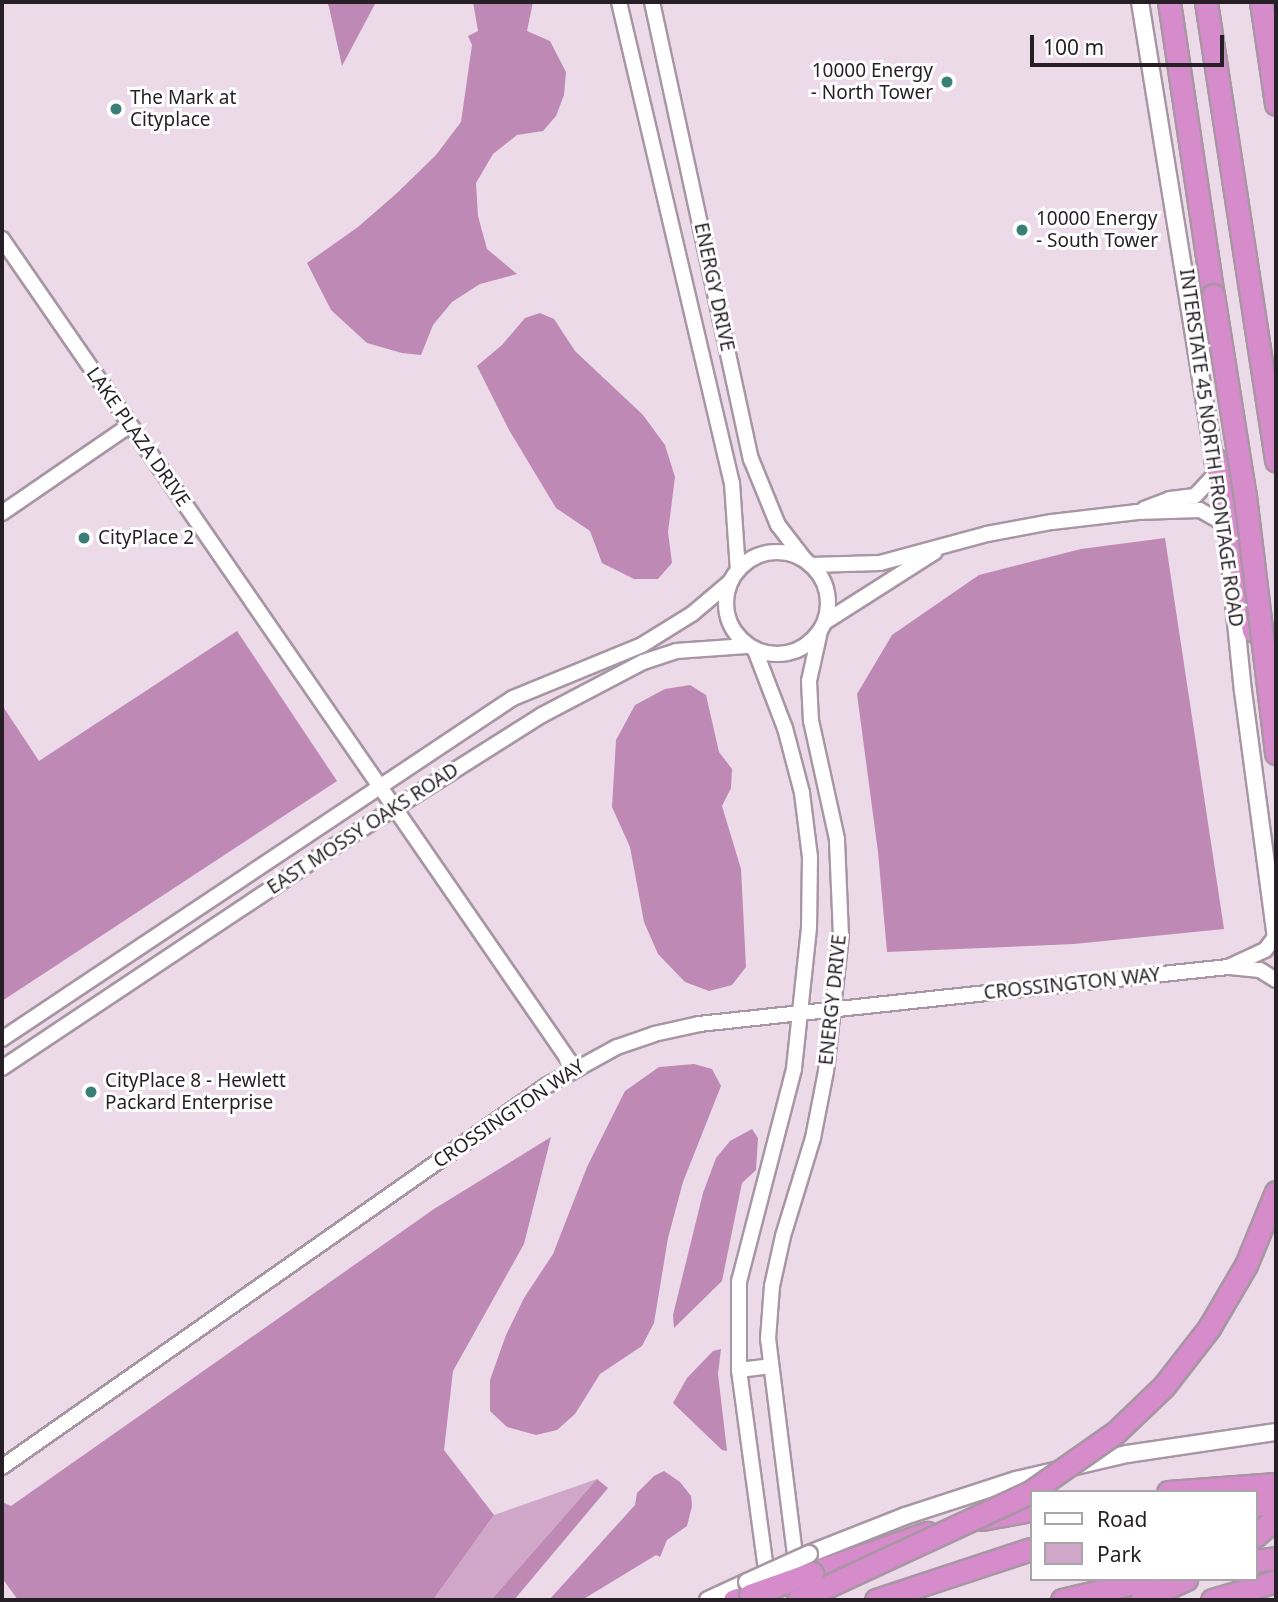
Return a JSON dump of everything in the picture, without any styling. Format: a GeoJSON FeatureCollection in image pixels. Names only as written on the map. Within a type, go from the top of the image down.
{"type":"FeatureCollection","features":[{"type":"Feature","properties":{"kind":"highway"},"geometry":{"type":"LineString","coordinates":[[1169,2],[1245,496],[1276,753]]}},
{"type":"Feature","properties":{"kind":"highway"},"geometry":{"type":"LineString","coordinates":[[1206,2],[1276,461]]}},
{"type":"Feature","properties":{"kind":"highway"},"geometry":{"type":"LineString","coordinates":[[1261,2],[1276,104]]}},
{"type":"Feature","properties":{"kind":"highway"},"geometry":{"type":"LineString","coordinates":[[1216,465],[1228,506],[1276,745]]}},
{"type":"Feature","properties":{"kind":"highway"},"geometry":{"type":"LineString","coordinates":[[1033,1490],[1116,1432],[1164,1386],[1209,1328],[1246,1265],[1276,1192]]}},
{"type":"Feature","properties":{"kind":"highway"},"geometry":{"type":"LineString","coordinates":[[1195,1490],[1276,1484]]}},
{"type":"Feature","properties":{"kind":"highway"},"geometry":{"type":"LineString","coordinates":[[800,1600],[1030,1492]]}},
{"type":"Feature","properties":{"kind":"highway"},"geometry":{"type":"LineString","coordinates":[[1257,1505],[1276,1502]]}},
{"type":"Feature","properties":{"kind":"highway"},"geometry":{"type":"LineString","coordinates":[[750,1594],[811,1563],[996,1516],[1030,1510]]}},
{"type":"Feature","properties":{"kind":"highway"},"geometry":{"type":"LineString","coordinates":[[1257,1534],[1276,1518]]}},
{"type":"Feature","properties":{"kind":"highway"},"geometry":{"type":"LineString","coordinates":[[876,1600],[1030,1549]]}},
{"type":"Feature","properties":{"kind":"highway"},"geometry":{"type":"LineString","coordinates":[[1257,1561],[1276,1558]]}},
{"type":"Feature","properties":{"kind":"highway"},"geometry":{"type":"LineString","coordinates":[[1070,1598],[1142,1581]]}},
{"type":"Feature","properties":{"kind":"highway"},"geometry":{"type":"LineString","coordinates":[[1141,1600],[1182,1581]]}},
{"type":"Feature","properties":{"kind":"highway"},"geometry":{"type":"LineString","coordinates":[[1212,1600],[1276,1581]]}},
{"type":"Feature","properties":{"kind":"main road","name":"INTERSTATE 45 NORTH FRONTAGE ROAD"},"geometry":{"type":"LineString","coordinates":[[1140,2],[1225,524],[1243,691],[1276,937]]}},
{"type":"Feature","properties":{"kind":"main road"},"geometry":{"type":"LineString","coordinates":[[811,1563],[905,1516],[1016,1480],[1127,1454],[1276,1432]]}},
{"type":"Feature","properties":{"kind":"main road"},"geometry":{"type":"LineString","coordinates":[[708,1600],[750,1594]]}},
{"type":"Feature","properties":{"kind":"street","name":"ENERGY DRIVE"},"geometry":{"type":"LineString","coordinates":[[619,2],[732,484],[734,575]]}},
{"type":"Feature","properties":{"kind":"street","name":"ENERGY DRIVE"},"geometry":{"type":"LineString","coordinates":[[652,2],[751,459],[778,525],[808,563]]}},
{"type":"Feature","properties":{"kind":"street","name":"LAKE PLAZA DRIVE"},"geometry":{"type":"LineString","coordinates":[[2,239],[574,1068]]}},
{"type":"Feature","properties":{"kind":"street"},"geometry":{"type":"LineString","coordinates":[[2,513],[130,425]]}},
{"type":"Feature","properties":{"kind":"street"},"geometry":{"type":"LineString","coordinates":[[1137,512],[1170,499],[1195,496],[1216,465]]}},
{"type":"Feature","properties":{"kind":"street"},"geometry":{"type":"LineString","coordinates":[[808,563],[880,563],[939,550],[987,534],[1052,522],[1137,512],[1200,510],[1225,524]]}},
{"type":"Feature","properties":{"kind":"street"},"geometry":{"type":"LineString","coordinates":[[822,627],[828,596],[822,579],[808,563],[790,554],[766,554],[734,575],[726,596],[728,620],[736,634],[751,648],[772,654],[791,653],[807,645],[822,627],[939,550]]}},
{"type":"Feature","properties":{"kind":"street","name":"EAST MOSSY OAKS ROAD"},"geometry":{"type":"LineString","coordinates":[[2,1039],[513,698],[642,645],[692,614],[734,575]]}},
{"type":"Feature","properties":{"kind":"street","name":"ENERGY DRIVE"},"geometry":{"type":"LineString","coordinates":[[800,1600],[768,1339],[772,1286],[783,1236],[813,1138],[826,1071],[841,936],[842,895],[837,839],[811,721],[809,681],[822,627]]}},
{"type":"Feature","properties":{"kind":"street","name":"ENERGY DRIVE"},"geometry":{"type":"LineString","coordinates":[[750,1594],[739,1370],[739,1281],[794,1069],[810,928],[810,857],[802,793],[785,728],[751,648]]}},
{"type":"Feature","properties":{"kind":"street","name":"EAST MOSSY OAKS ROAD"},"geometry":{"type":"LineString","coordinates":[[4,1061],[542,715],[643,662],[676,651],[751,648]]}},
{"type":"Feature","properties":{"kind":"street"},"geometry":{"type":"LineString","coordinates":[[182,917],[197,938]]}},
{"type":"Feature","properties":{"kind":"street","name":"CROSSINGTON WAY"},"geometry":{"type":"LineString","coordinates":[[1228,967],[1265,950],[1276,937]]}},
{"type":"Feature","properties":{"kind":"street","name":"CROSSINGTON WAY"},"geometry":{"type":"LineString","coordinates":[[2,1467],[574,1068],[654,1034],[699,1024],[1228,967],[1261,970],[1276,980]]}},
{"type":"Feature","properties":{"kind":"street"},"geometry":{"type":"LineString","coordinates":[[739,1370],[771,1366]]}},
{"type":"Feature","properties":{"kind":"green space"},"geometry":{"type":"Polygon","coordinates":[[[597,1479],[491,1600],[433,1600],[494,1515],[597,1479]]]}},
{"type":"Feature","properties":{"kind":"shaded area"},"geometry":{"type":"Polygon","coordinates":[[[327,2],[376,2],[342,66],[329,7],[327,2]]]}},
{"type":"Feature","properties":{"kind":"shaded area"},"geometry":{"type":"Polygon","coordinates":[[[473,2],[533,2],[527,31],[550,41],[566,72],[564,95],[556,116],[543,131],[517,135],[493,154],[476,183],[478,216],[487,249],[517,274],[480,284],[452,302],[433,325],[421,355],[402,353],[367,343],[331,310],[307,263],[358,227],[397,193],[436,155],[461,122],[472,45],[468,36],[478,31],[473,2]]]}},
{"type":"Feature","properties":{"kind":"shaded area"},"geometry":{"type":"Polygon","coordinates":[[[540,313],[554,319],[575,351],[643,415],[665,445],[675,477],[668,532],[672,563],[658,579],[634,579],[602,563],[590,531],[556,508],[509,430],[477,366],[502,345],[525,318],[540,313]]]}},
{"type":"Feature","properties":{"kind":"shaded area"},"geometry":{"type":"Polygon","coordinates":[[[1165,538],[1224,929],[1074,944],[887,952],[878,852],[857,694],[892,635],[979,575],[1081,549],[1165,538]]]}},
{"type":"Feature","properties":{"kind":"shaded area"},"geometry":{"type":"Polygon","coordinates":[[[237,631],[337,781],[2,1001],[2,705],[39,761],[237,631]]]}},
{"type":"Feature","properties":{"kind":"shaded area"},"geometry":{"type":"Polygon","coordinates":[[[690,685],[706,695],[719,752],[732,769],[731,788],[722,806],[741,869],[746,967],[732,985],[709,991],[685,982],[658,954],[644,922],[630,847],[612,807],[616,740],[635,705],[665,689],[690,685]]]}},
{"type":"Feature","properties":{"kind":"shaded area"},"geometry":{"type":"Polygon","coordinates":[[[694,1064],[712,1069],[721,1086],[683,1182],[668,1238],[654,1323],[642,1346],[600,1374],[575,1414],[557,1430],[536,1435],[507,1427],[490,1411],[490,1380],[506,1335],[524,1298],[553,1254],[587,1167],[625,1091],[659,1067],[694,1064]]]}},
{"type":"Feature","properties":{"kind":"shaded area"},"geometry":{"type":"Polygon","coordinates":[[[752,1129],[758,1138],[756,1170],[742,1183],[722,1281],[674,1328],[673,1315],[703,1193],[716,1158],[730,1141],[752,1129]]]}},
{"type":"Feature","properties":{"kind":"shaded area"},"geometry":{"type":"Polygon","coordinates":[[[551,1137],[524,1244],[453,1371],[444,1450],[494,1515],[433,1600],[18,1600],[2,1578],[2,1502],[11,1506],[434,1209],[551,1137]]]}},
{"type":"Feature","properties":{"kind":"shaded area"},"geometry":{"type":"Polygon","coordinates":[[[721,1349],[718,1374],[727,1451],[722,1450],[673,1403],[687,1378],[713,1351],[721,1349]]]}},
{"type":"Feature","properties":{"kind":"shaded area"},"geometry":{"type":"Polygon","coordinates":[[[664,1471],[680,1482],[691,1496],[692,1506],[687,1526],[667,1540],[660,1557],[656,1555],[582,1600],[549,1600],[635,1505],[637,1493],[654,1476],[664,1471]]]}},
{"type":"Feature","properties":{"kind":"shaded area"},"geometry":{"type":"Polygon","coordinates":[[[597,1479],[608,1488],[514,1600],[491,1600],[597,1479]]]}},
{"type":"Feature","properties":{"kind":"place","name":"10000 Energy - North Tower"},"geometry":{"type":"Point","coordinates":[947,82]}},
{"type":"Feature","properties":{"kind":"place","name":"The Mark at Cityplace"},"geometry":{"type":"Point","coordinates":[116,109]}},
{"type":"Feature","properties":{"kind":"place","name":"10000 Energy - South Tower"},"geometry":{"type":"Point","coordinates":[1022,230]}},
{"type":"Feature","properties":{"kind":"place","name":"CityPlace 2"},"geometry":{"type":"Point","coordinates":[84,538]}},
{"type":"Feature","properties":{"kind":"place","name":"CityPlace 8 - Hewlett Packard Enterprise"},"geometry":{"type":"Point","coordinates":[91,1092]}}]}
